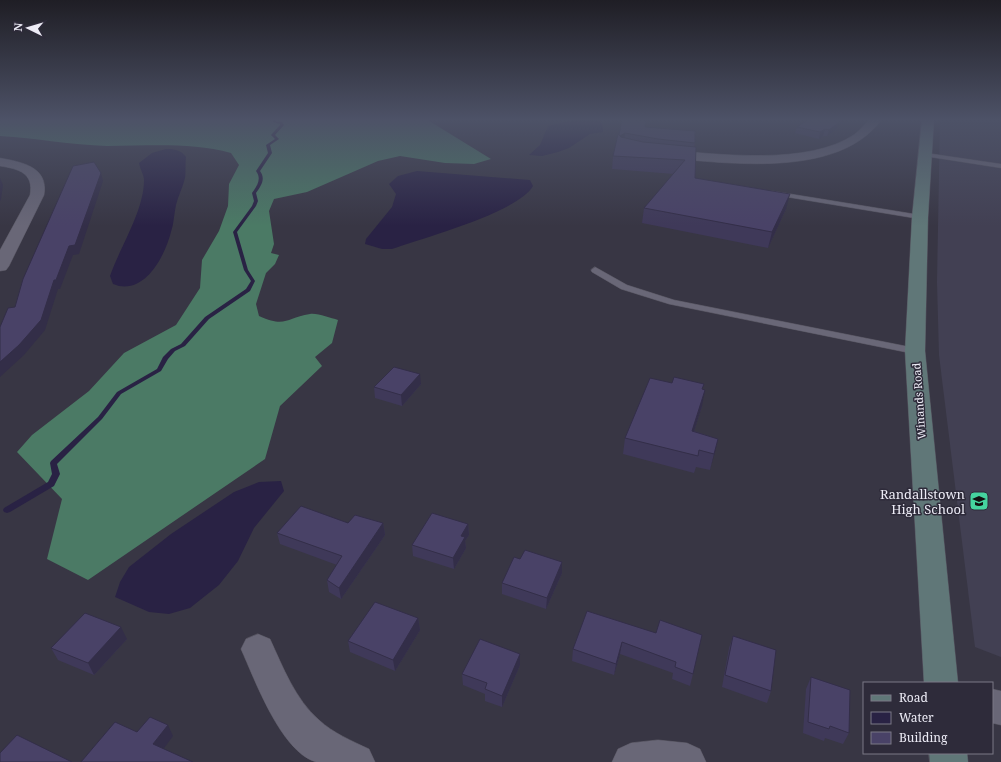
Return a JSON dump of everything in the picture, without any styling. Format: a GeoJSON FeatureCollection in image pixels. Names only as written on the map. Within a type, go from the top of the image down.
{"type":"FeatureCollection","features":[{"type":"Feature","properties":{"kind":"street"},"geometry":{"type":"LineString","coordinates":[[689,155],[753,159],[815,155]]}},
{"type":"Feature","properties":{"kind":"street","name":"Winands Road"},"geometry":{"type":"LineString","coordinates":[[926,155],[920,217],[915,351],[941,682]]}},
{"type":"Feature","properties":{"kind":"street"},"geometry":{"type":"LineString","coordinates":[[0,162],[20,168],[30,173],[37,179],[38,186],[37,195],[1,263]]}},
{"type":"Feature","properties":{"kind":"street"},"geometry":{"type":"LineString","coordinates":[[258,649],[285,705],[305,732],[338,754],[356,762]]}},
{"type":"Feature","properties":{"kind":"street"},"geometry":{"type":"LineString","coordinates":[[632,762],[658,759],[687,762]]}},
{"type":"Feature","properties":{"kind":"lane"},"geometry":{"type":"LineString","coordinates":[[926,155],[1001,166]]}},
{"type":"Feature","properties":{"kind":"lane"},"geometry":{"type":"LineString","coordinates":[[981,163],[990,158],[998,158]]}},
{"type":"Feature","properties":{"kind":"lane"},"geometry":{"type":"LineString","coordinates":[[764,191],[920,217]]}},
{"type":"Feature","properties":{"kind":"lane"},"geometry":{"type":"LineString","coordinates":[[595,270],[624,286],[672,302],[915,351]]}},
{"type":"Feature","properties":{"kind":"shaded area","name":"Randallstown High School"},"geometry":{"type":"Polygon","coordinates":[[[939,155],[1001,155],[1001,657],[975,647],[939,355],[937,282],[939,155]]]}},
{"type":"Feature","properties":{"kind":"green space"},"geometry":{"type":"Polygon","coordinates":[[[232,155],[484,155],[491,159],[474,164],[445,163],[400,156],[378,161],[307,192],[274,199],[269,211],[274,244],[271,253],[279,255],[275,264],[266,273],[256,304],[259,316],[268,320],[281,322],[310,314],[338,320],[332,343],[315,357],[322,366],[280,406],[265,459],[88,580],[47,559],[62,499],[17,452],[32,435],[89,391],[124,353],[176,325],[200,288],[202,260],[219,231],[228,206],[229,184],[239,165],[232,155]]]}},
{"type":"Feature","properties":{"kind":"water"},"geometry":{"type":"Polygon","coordinates":[[[150,155],[184,155],[186,157],[185,178],[175,208],[173,225],[164,252],[151,272],[143,280],[134,285],[124,286],[113,284],[110,276],[131,229],[140,204],[144,178],[139,163],[150,155]]]}},
{"type":"Feature","properties":{"kind":"water"},"geometry":{"type":"Polygon","coordinates":[[[529,155],[548,155],[542,156],[529,155]]]}},
{"type":"Feature","properties":{"kind":"water"},"geometry":{"type":"Polygon","coordinates":[[[417,171],[530,180],[533,186],[524,196],[509,205],[447,231],[392,249],[382,249],[365,244],[366,239],[392,207],[396,194],[389,184],[398,176],[417,171]]]}},
{"type":"Feature","properties":{"kind":"water"},"geometry":{"type":"Polygon","coordinates":[[[281,481],[284,491],[254,528],[238,561],[219,585],[190,608],[169,614],[149,612],[115,597],[120,582],[129,567],[171,534],[234,492],[259,482],[281,481]]]}},
{"type":"Feature","properties":{"kind":"building"},"geometry":{"type":"Polygon","coordinates":[[[613,155],[696,155],[695,178],[790,194],[772,232],[644,208],[685,160],[613,156],[613,155]]]}},
{"type":"Feature","properties":{"kind":"building"},"geometry":{"type":"Polygon","coordinates":[[[94,162],[101,173],[75,245],[69,246],[56,280],[54,280],[41,320],[19,345],[0,362],[0,327],[8,308],[15,307],[23,279],[73,166],[94,162]]]}},
{"type":"Feature","properties":{"kind":"building"},"geometry":{"type":"Polygon","coordinates":[[[394,367],[420,374],[401,395],[374,387],[394,367]]]}},
{"type":"Feature","properties":{"kind":"building"},"geometry":{"type":"Polygon","coordinates":[[[674,377],[704,384],[702,389],[705,390],[692,431],[718,439],[714,454],[699,450],[698,456],[625,438],[650,378],[672,383],[674,377]]]}},
{"type":"Feature","properties":{"kind":"building"},"geometry":{"type":"Polygon","coordinates":[[[301,506],[348,523],[355,515],[383,523],[339,588],[327,580],[342,556],[277,533],[301,506]]]}},
{"type":"Feature","properties":{"kind":"building"},"geometry":{"type":"Polygon","coordinates":[[[432,513],[468,524],[461,536],[465,537],[453,558],[412,545],[432,513]]]}},
{"type":"Feature","properties":{"kind":"building"},"geometry":{"type":"Polygon","coordinates":[[[525,550],[562,562],[547,598],[502,583],[514,557],[520,559],[525,550]]]}},
{"type":"Feature","properties":{"kind":"building"},"geometry":{"type":"Polygon","coordinates":[[[375,602],[418,618],[393,660],[348,641],[375,602]]]}},
{"type":"Feature","properties":{"kind":"building"},"geometry":{"type":"Polygon","coordinates":[[[587,611],[656,633],[660,620],[702,635],[693,674],[675,667],[676,662],[622,642],[616,664],[573,649],[587,611]]]}},
{"type":"Feature","properties":{"kind":"building"},"geometry":{"type":"Polygon","coordinates":[[[85,613],[121,627],[88,663],[51,648],[85,613]]]}},
{"type":"Feature","properties":{"kind":"building"},"geometry":{"type":"Polygon","coordinates":[[[733,636],[776,650],[771,691],[725,675],[733,636]]]}},
{"type":"Feature","properties":{"kind":"building"},"geometry":{"type":"Polygon","coordinates":[[[480,639],[520,654],[502,696],[485,689],[487,683],[462,674],[480,639]]]}},
{"type":"Feature","properties":{"kind":"building"},"geometry":{"type":"Polygon","coordinates":[[[811,677],[850,690],[849,733],[830,726],[829,729],[808,722],[811,677]]]}},
{"type":"Feature","properties":{"kind":"building"},"geometry":{"type":"Polygon","coordinates":[[[150,717],[168,725],[153,744],[193,762],[81,762],[115,722],[137,732],[150,717]]]}},
{"type":"Feature","properties":{"kind":"building"},"geometry":{"type":"Polygon","coordinates":[[[17,735],[72,762],[0,762],[0,753],[17,735]]]}},
{"type":"Feature","properties":{"kind":"waterway"},"geometry":{"type":"LineString","coordinates":[[7,510],[51,484],[56,474],[53,463],[100,418],[119,393],[159,370],[165,358],[173,350],[183,345],[207,318],[248,290],[253,281],[246,270],[235,232],[254,206],[256,201],[254,193],[261,180],[258,171],[269,155]]}},
{"type":"Feature","properties":{"kind":"place","name":"Randallstown High School"},"geometry":{"type":"Point","coordinates":[979,501]}}]}
